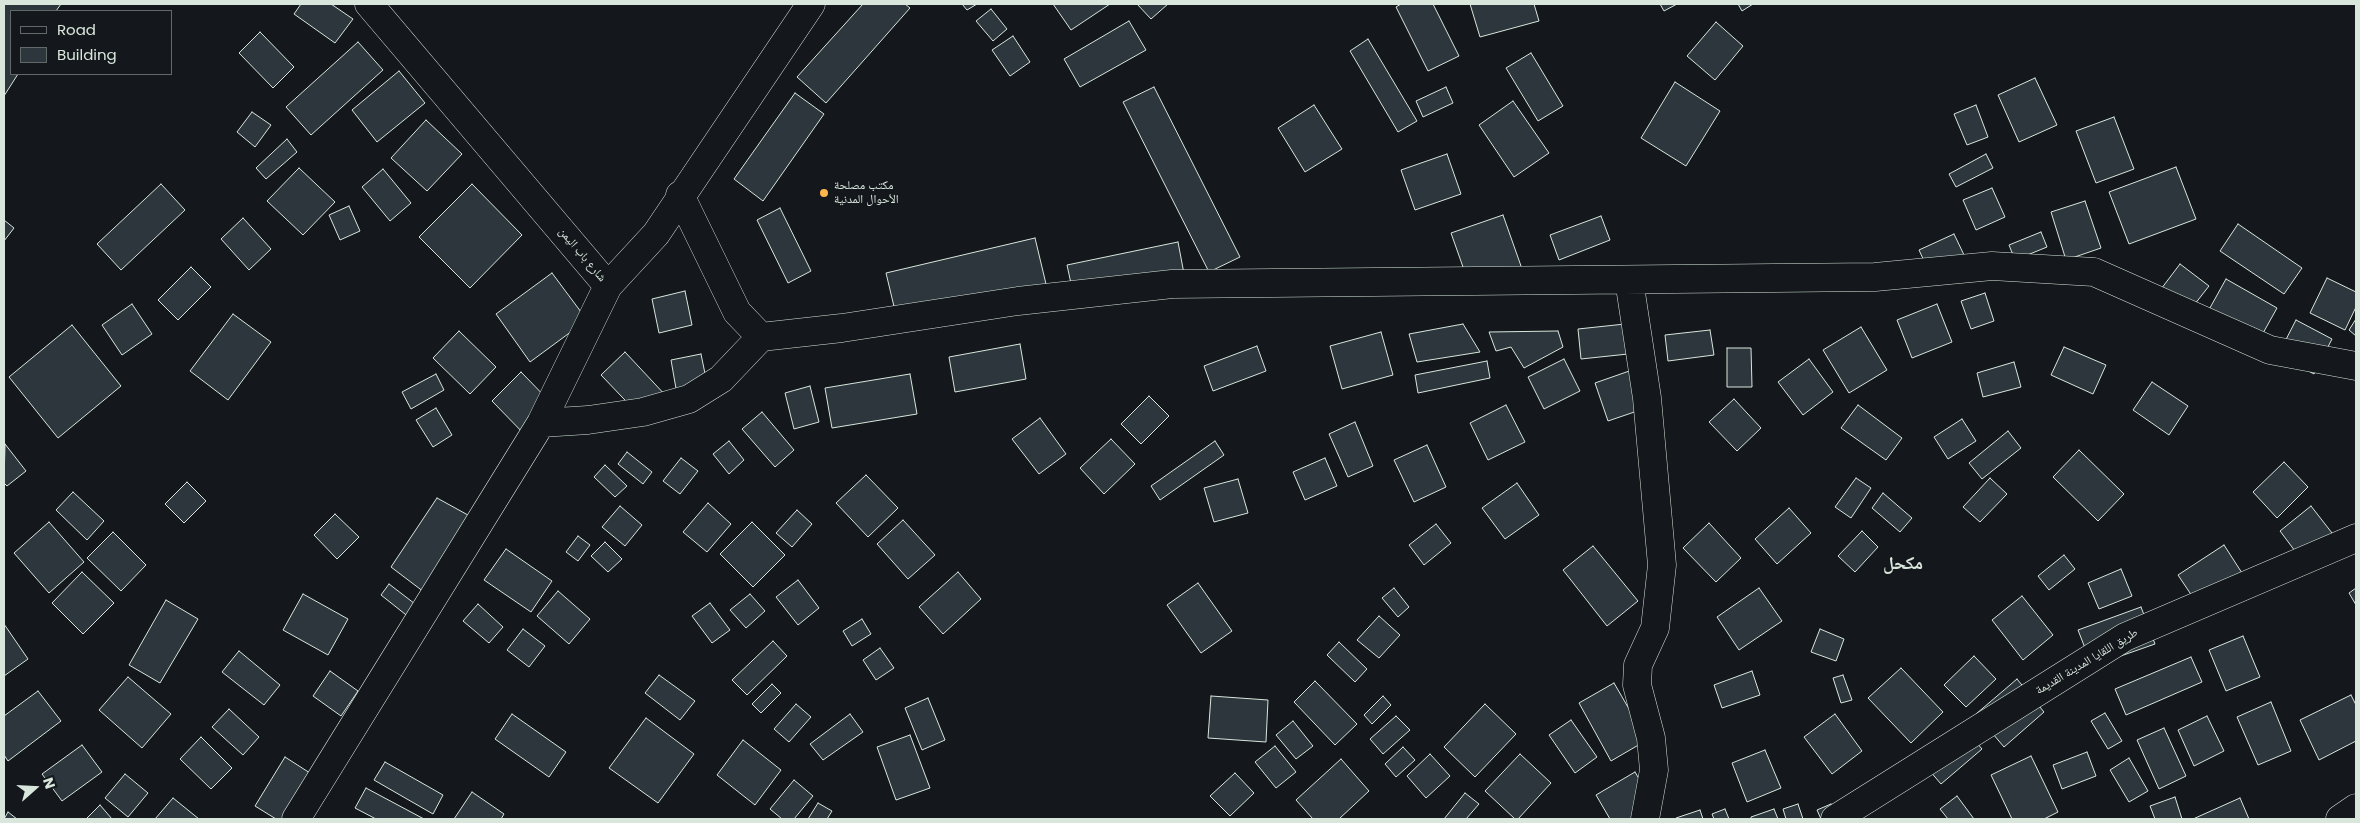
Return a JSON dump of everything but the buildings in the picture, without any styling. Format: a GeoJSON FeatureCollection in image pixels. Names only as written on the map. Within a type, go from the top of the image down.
{"type":"FeatureCollection","features":[{"type":"Feature","properties":{"kind":"street","name":"شارع باب اليمن"},"geometry":{"type":"LineString","coordinates":[[369,4],[608,286],[656,234],[680,195],[810,4]]}},
{"type":"Feature","properties":{"kind":"street"},"geometry":{"type":"LineString","coordinates":[[680,195],[737,312],[761,337]]}},
{"type":"Feature","properties":{"kind":"street"},"geometry":{"type":"LineString","coordinates":[[541,423],[588,420],[644,412],[689,399],[721,379],[761,337],[842,328],[1018,301],[1172,284],[1875,277],[1992,266],[2094,272],[2270,350],[2356,366]]}},
{"type":"Feature","properties":{"kind":"street"},"geometry":{"type":"LineString","coordinates":[[1629,280],[1647,398],[1662,565],[1655,628],[1638,665],[1637,685],[1651,738],[1654,770],[1644,819]]}},
{"type":"Feature","properties":{"kind":"street"},"geometry":{"type":"LineString","coordinates":[[296,819],[541,423],[608,286]]}},
{"type":"Feature","properties":{"kind":"street","name":"طريق اللقايا المدينة القديمة"},"geometry":{"type":"LineString","coordinates":[[1835,819],[2126,637],[2356,538]]}},
{"type":"Feature","properties":{"kind":"street"},"geometry":{"type":"LineString","coordinates":[[2340,819],[2356,808]]}},
{"type":"Feature","properties":{"kind":"place","name":"مكتب مصلحة الأحوال المدنية"},"geometry":{"type":"Point","coordinates":[824,193]}},
{"type":"Feature","properties":{"kind":"district","name":"مكحل"},"geometry":{"type":"Point","coordinates":[1903,564]}}]}
